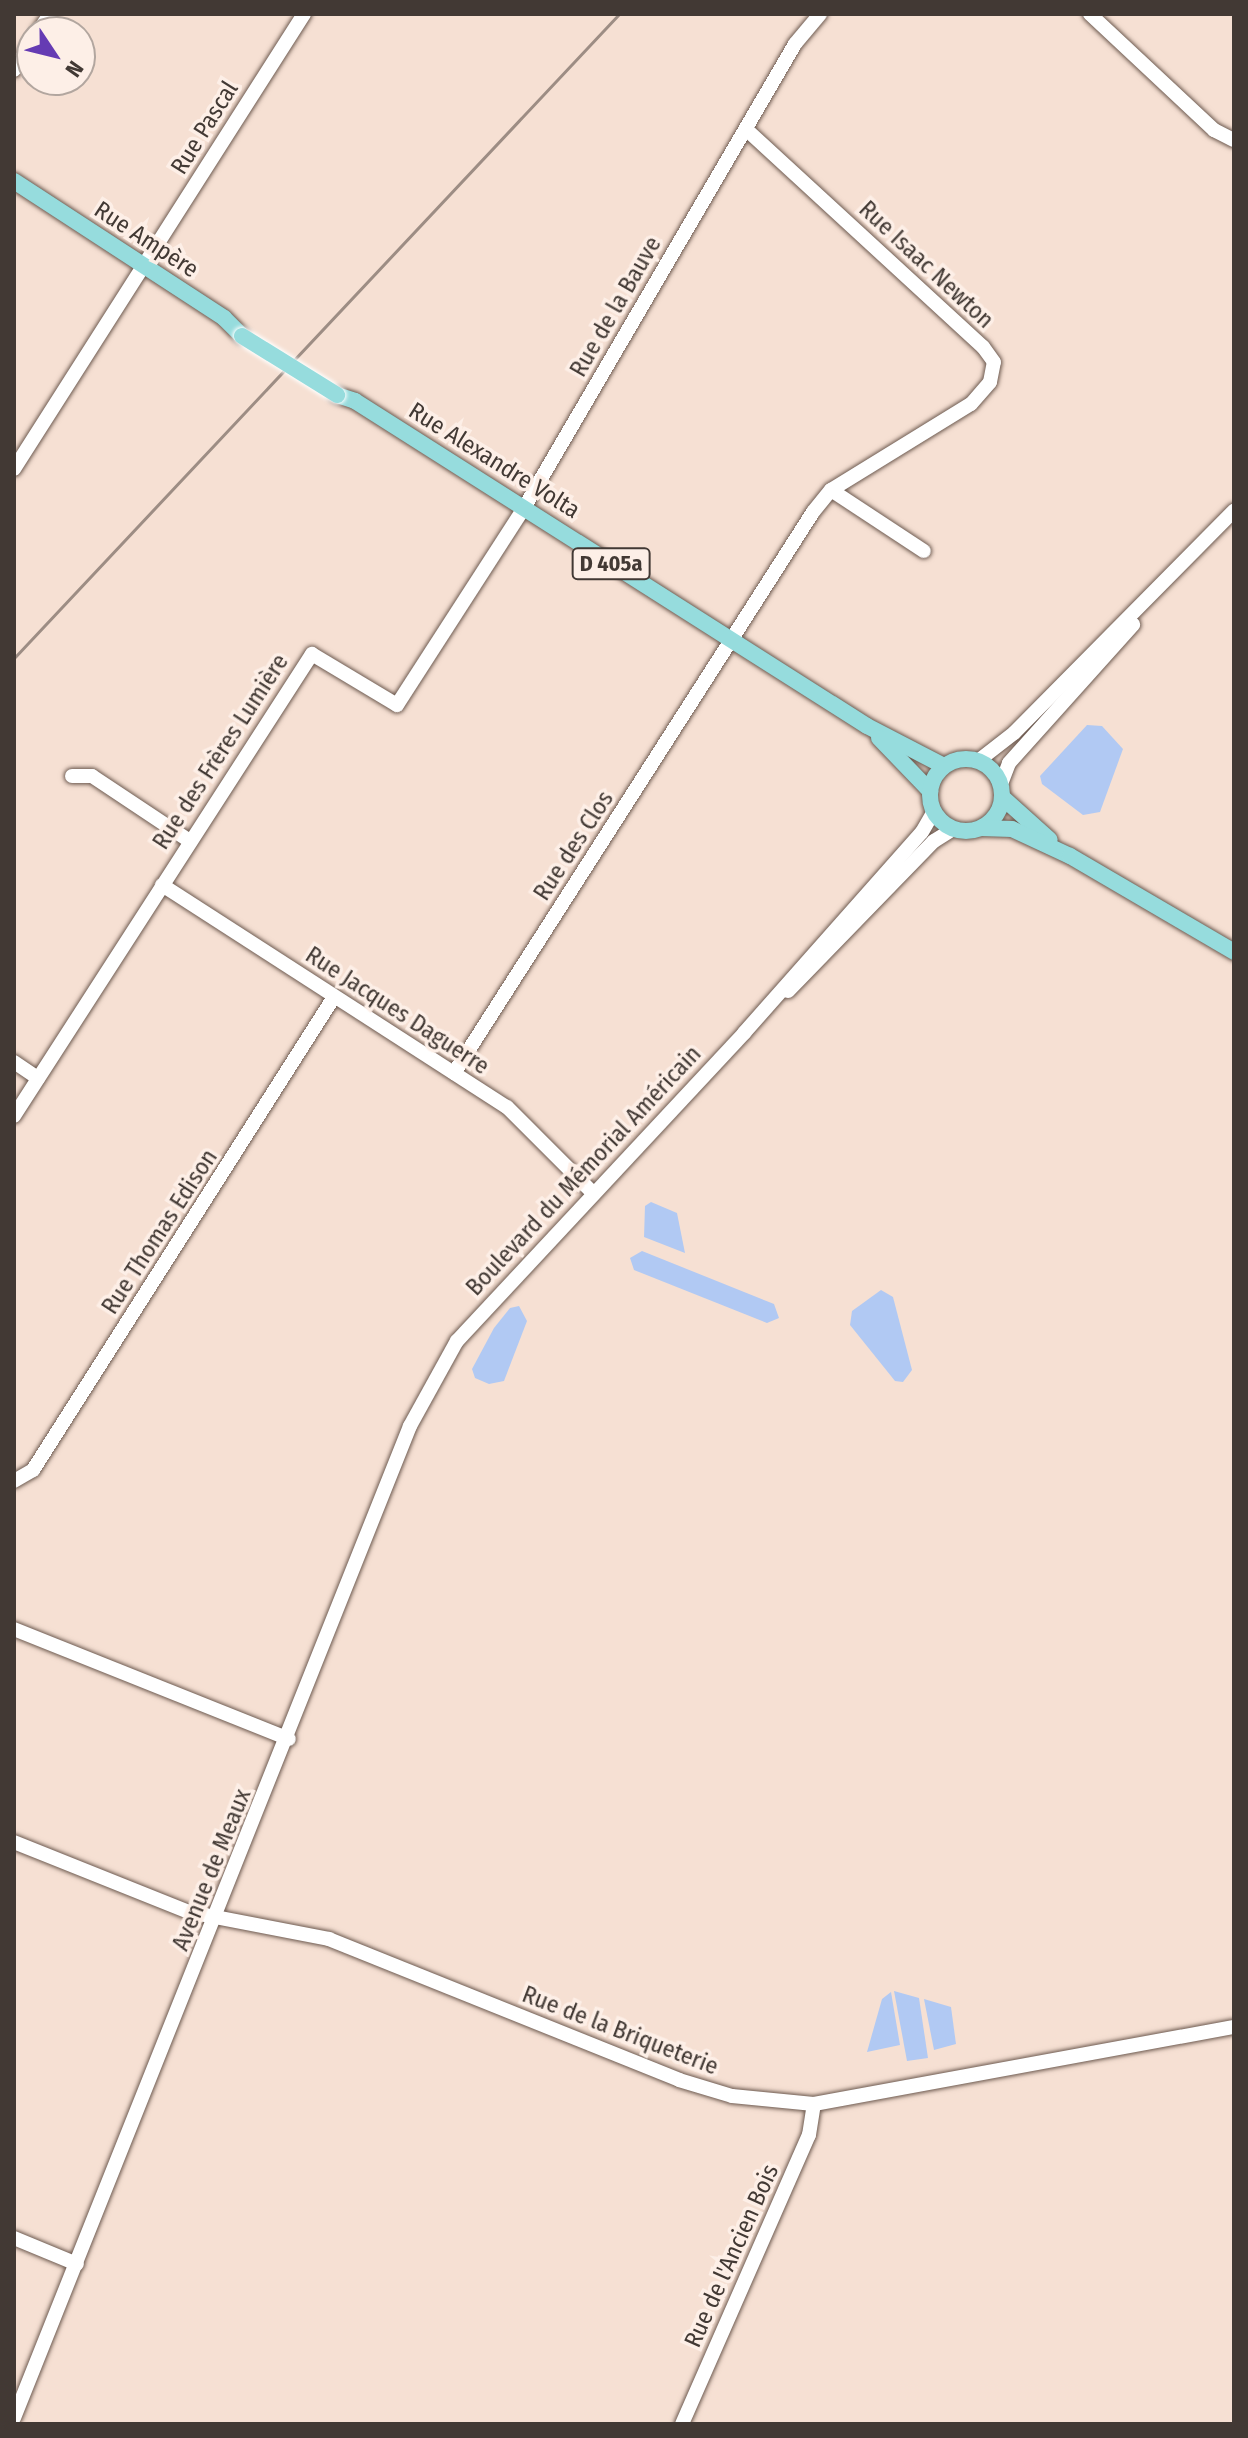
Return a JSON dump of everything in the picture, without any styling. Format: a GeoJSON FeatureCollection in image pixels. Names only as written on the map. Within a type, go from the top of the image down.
{"type":"FeatureCollection","features":[{"type":"Feature","properties":{"kind":"main road","name":"Rue Ampère"},"geometry":{"type":"LineString","coordinates":[[17,185],[340,391]]}},
{"type":"Feature","properties":{"kind":"main road","name":"Rue Alexandre Volta"},"geometry":{"type":"LineString","coordinates":[[340,391],[730,641],[867,726],[944,766]]}},
{"type":"Feature","properties":{"kind":"main road","name":"Rue Alexandre Volta"},"geometry":{"type":"LineString","coordinates":[[867,726],[930,791]]}},
{"type":"Feature","properties":{"kind":"main road"},"geometry":{"type":"LineString","coordinates":[[1070,856],[1001,790],[978,761],[961,759],[944,766],[930,791],[934,811],[953,829],[1012,829],[1070,856],[1234,952]]}},
{"type":"Feature","properties":{"kind":"main road"},"geometry":{"type":"LineString","coordinates":[[981,828],[996,815],[1001,790]]}},
{"type":"Feature","properties":{"kind":"street","name":"Rue Pascal"},"geometry":{"type":"LineString","coordinates":[[14,469],[304,14]]}},
{"type":"Feature","properties":{"kind":"street","name":"Rue de la Bauve"},"geometry":{"type":"LineString","coordinates":[[524,508],[795,44],[820,14]]}},
{"type":"Feature","properties":{"kind":"street"},"geometry":{"type":"LineString","coordinates":[[1090,14],[1214,130],[1234,140]]}},
{"type":"Feature","properties":{"kind":"street","name":"Rue Isaac Newton"},"geometry":{"type":"LineString","coordinates":[[730,641],[831,490],[971,404],[990,382],[994,362],[746,129]]}},
{"type":"Feature","properties":{"kind":"street"},"geometry":{"type":"LineString","coordinates":[[831,490],[924,551]]}},
{"type":"Feature","properties":{"kind":"street","name":"Rue des Frères Lumière"},"geometry":{"type":"LineString","coordinates":[[14,1116],[312,654],[397,705],[524,508]]}},
{"type":"Feature","properties":{"kind":"street"},"geometry":{"type":"LineString","coordinates":[[978,761],[1003,744],[1234,511]]}},
{"type":"Feature","properties":{"kind":"street"},"geometry":{"type":"LineString","coordinates":[[1001,790],[1009,763],[1189,558]]}},
{"type":"Feature","properties":{"kind":"street","name":"Rue des Clos"},"geometry":{"type":"LineString","coordinates":[[454,1073],[730,641]]}},
{"type":"Feature","properties":{"kind":"street"},"geometry":{"type":"LineString","coordinates":[[72,776],[92,776],[190,841]]}},
{"type":"Feature","properties":{"kind":"street"},"geometry":{"type":"LineString","coordinates":[[744,1033],[922,832],[934,811]]}},
{"type":"Feature","properties":{"kind":"street"},"geometry":{"type":"LineString","coordinates":[[744,1033],[934,841],[953,829]]}},
{"type":"Feature","properties":{"kind":"street","name":"Rue Jacques Daguerre"},"geometry":{"type":"LineString","coordinates":[[162,885],[507,1107],[593,1193]]}},
{"type":"Feature","properties":{"kind":"street","name":"Rue Thomas Edison"},"geometry":{"type":"LineString","coordinates":[[14,1481],[33,1470],[334,997]]}},
{"type":"Feature","properties":{"kind":"street","name":"Boulevard du Mémorial Américain"},"geometry":{"type":"LineString","coordinates":[[457,1341],[744,1033]]}},
{"type":"Feature","properties":{"kind":"street"},"geometry":{"type":"LineString","coordinates":[[14,1062],[38,1078]]}},
{"type":"Feature","properties":{"kind":"street","name":"Avenue de Meaux"},"geometry":{"type":"LineString","coordinates":[[14,2418],[289,1739],[410,1426],[457,1341]]}},
{"type":"Feature","properties":{"kind":"street"},"geometry":{"type":"LineString","coordinates":[[14,1629],[289,1739]]}},
{"type":"Feature","properties":{"kind":"street","name":"Rue de la Briqueterie"},"geometry":{"type":"LineString","coordinates":[[14,1842],[216,1920],[329,1939],[679,2080],[732,2096],[814,2104],[1234,2027]]}},
{"type":"Feature","properties":{"kind":"street","name":"Rue de l'Ancien Bois"},"geometry":{"type":"LineString","coordinates":[[682,2424],[809,2135],[814,2104]]}},
{"type":"Feature","properties":{"kind":"street"},"geometry":{"type":"LineString","coordinates":[[14,2238],[77,2264]]}},
{"type":"Feature","properties":{"kind":"water"},"geometry":{"type":"Polygon","coordinates":[[[1087,725],[1102,726],[1123,749],[1100,812],[1083,815],[1042,784],[1040,776],[1087,725]]]}},
{"type":"Feature","properties":{"kind":"water"},"geometry":{"type":"Polygon","coordinates":[[[651,1202],[677,1213],[685,1253],[644,1237],[645,1206],[651,1202]]]}},
{"type":"Feature","properties":{"kind":"water"},"geometry":{"type":"Polygon","coordinates":[[[642,1251],[774,1304],[779,1318],[767,1323],[634,1270],[630,1258],[642,1251]]]}},
{"type":"Feature","properties":{"kind":"water"},"geometry":{"type":"Polygon","coordinates":[[[881,1290],[893,1297],[912,1370],[903,1382],[895,1381],[850,1325],[852,1311],[881,1290]]]}},
{"type":"Feature","properties":{"kind":"water"},"geometry":{"type":"Polygon","coordinates":[[[519,1306],[527,1321],[504,1381],[489,1384],[475,1378],[472,1369],[494,1328],[510,1308],[519,1306]]]}},
{"type":"Feature","properties":{"kind":"water"},"geometry":{"type":"Polygon","coordinates":[[[894,1991],[919,1998],[928,2058],[907,2061],[894,1991]]]}},
{"type":"Feature","properties":{"kind":"water"},"geometry":{"type":"Polygon","coordinates":[[[891,1992],[900,2045],[867,2052],[882,1999],[891,1992]]]}},
{"type":"Feature","properties":{"kind":"water"},"geometry":{"type":"Polygon","coordinates":[[[924,1999],[951,2007],[956,2044],[934,2050],[924,1999]]]}},
{"type":"Feature","properties":{"kind":"railway"},"geometry":{"type":"LineString","coordinates":[[14,658],[619,14]]}}]}
